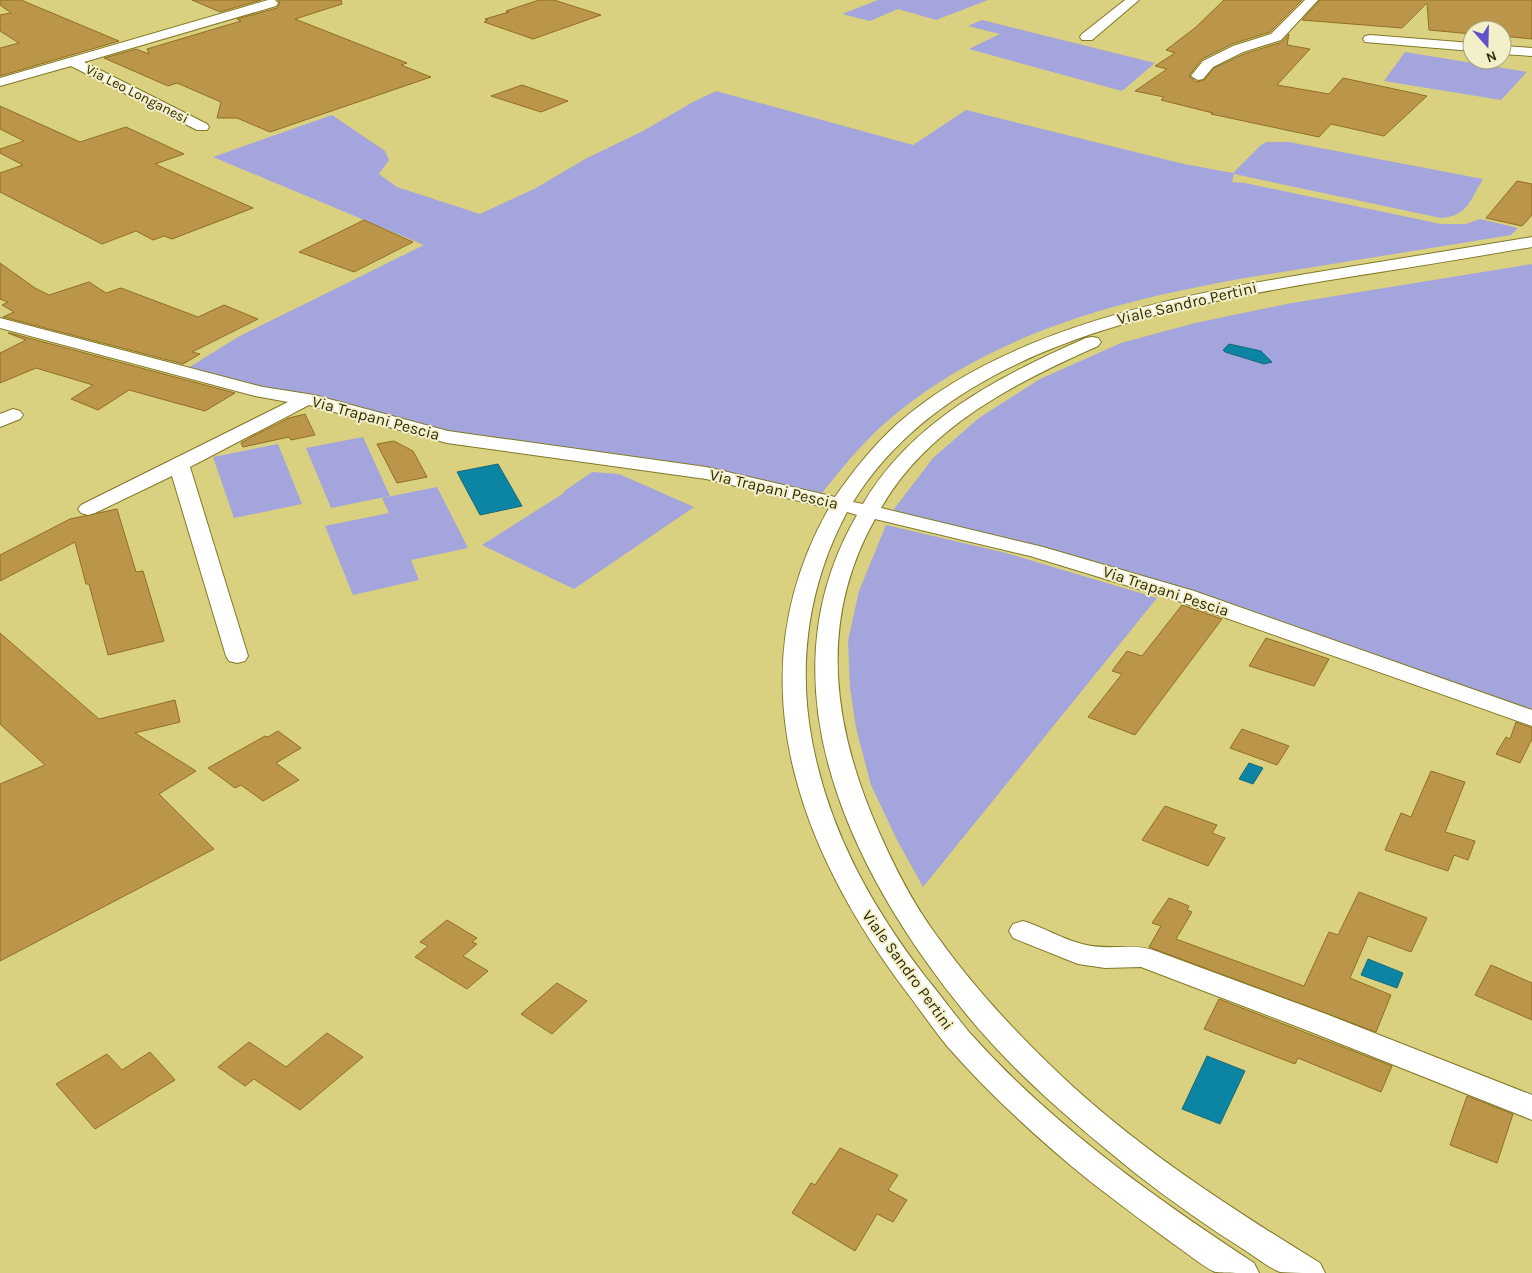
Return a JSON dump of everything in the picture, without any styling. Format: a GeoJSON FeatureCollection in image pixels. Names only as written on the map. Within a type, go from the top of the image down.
{"type":"FeatureCollection","features":[{"type":"Feature","properties":{"kind":"street"},"geometry":{"type":"LineString","coordinates":[[1087,37],[1133,0]]}},
{"type":"Feature","properties":{"kind":"street"},"geometry":{"type":"LineString","coordinates":[[1198,76],[1208,64],[1238,49],[1276,37],[1312,0]]}},
{"type":"Feature","properties":{"kind":"street"},"geometry":{"type":"LineString","coordinates":[[0,82],[272,3]]}},
{"type":"Feature","properties":{"kind":"street"},"geometry":{"type":"LineString","coordinates":[[1370,39],[1462,46]]}},
{"type":"Feature","properties":{"kind":"street"},"geometry":{"type":"LineString","coordinates":[[1512,51],[1532,52]]}},
{"type":"Feature","properties":{"kind":"street","name":"Via Leo Longanesi"},"geometry":{"type":"LineString","coordinates":[[72,61],[202,127]]}},
{"type":"Feature","properties":{"kind":"street","name":"Viale Sandro Pertini"},"geometry":{"type":"LineString","coordinates":[[1243,1273],[1200,1246],[1128,1193],[1014,1096],[961,1042],[903,969],[862,910],[831,850],[809,788],[795,719],[793,674],[797,625],[812,561],[839,504],[870,462],[890,443],[928,410],[954,392],[1007,362],[1070,334],[1136,312],[1196,298],[1532,242]]}},
{"type":"Feature","properties":{"kind":"street","name":"Viale Sandro Pertini"},"geometry":{"type":"LineString","coordinates":[[1309,1273],[1265,1248],[1164,1178],[1108,1134],[1053,1086],[1002,1035],[957,983],[899,900],[858,821],[840,768],[825,687],[825,643],[832,602],[844,564],[868,511],[901,466],[942,425],[965,408],[1012,379],[1091,343],[1144,324],[1211,308],[1532,255]]}},
{"type":"Feature","properties":{"kind":"street","name":"Via Trapani Pescia"},"geometry":{"type":"LineString","coordinates":[[0,323],[262,392],[306,399],[448,437],[706,473],[1036,551],[1159,588],[1532,718]]}},
{"type":"Feature","properties":{"kind":"street"},"geometry":{"type":"LineString","coordinates":[[88,509],[180,465],[306,399]]}},
{"type":"Feature","properties":{"kind":"street"},"geometry":{"type":"LineString","coordinates":[[180,465],[238,656]]}},
{"type":"Feature","properties":{"kind":"street"},"geometry":{"type":"LineString","coordinates":[[1023,931],[1078,954],[1104,958],[1143,957],[1316,1022],[1532,1108]]}},
{"type":"Feature","properties":{"kind":"shaded area"},"geometry":{"type":"Polygon","coordinates":[[[878,0],[988,0],[936,20],[898,9],[870,21],[842,14],[878,0]]]}},
{"type":"Feature","properties":{"kind":"shaded area"},"geometry":{"type":"Polygon","coordinates":[[[982,20],[1155,63],[1122,91],[969,49],[1000,34],[968,26],[982,20]]]}},
{"type":"Feature","properties":{"kind":"shaded area"},"geometry":{"type":"Polygon","coordinates":[[[1405,52],[1462,61],[1462,70],[1512,70],[1527,72],[1501,100],[1384,81],[1405,52]]]}},
{"type":"Feature","properties":{"kind":"shaded area"},"geometry":{"type":"Polygon","coordinates":[[[716,91],[913,145],[966,110],[1184,164],[1233,173],[1262,144],[1267,142],[1289,142],[1483,179],[1463,210],[1450,217],[1441,218],[1234,174],[1232,182],[1245,183],[1441,224],[1466,224],[1480,219],[1518,228],[1511,235],[1194,288],[1089,314],[1038,332],[989,354],[942,380],[898,412],[858,450],[822,493],[683,463],[446,431],[313,394],[265,387],[188,368],[238,337],[424,245],[213,157],[332,115],[385,151],[389,160],[379,174],[397,187],[480,214],[536,188],[585,159],[643,131],[716,91]]]}},
{"type":"Feature","properties":{"kind":"shaded area"},"geometry":{"type":"Polygon","coordinates":[[[1532,264],[1532,709],[1159,581],[1039,546],[897,512],[894,509],[933,458],[979,418],[1040,379],[1121,343],[1195,323],[1292,303],[1532,264]]]}},
{"type":"Feature","properties":{"kind":"shaded area"},"geometry":{"type":"Polygon","coordinates":[[[1229,344],[1261,351],[1272,362],[1264,364],[1225,352],[1223,350],[1229,344]]]}},
{"type":"Feature","properties":{"kind":"shaded area"},"geometry":{"type":"Polygon","coordinates":[[[363,437],[390,496],[331,508],[306,448],[363,437]]]}},
{"type":"Feature","properties":{"kind":"shaded area"},"geometry":{"type":"Polygon","coordinates":[[[278,444],[302,504],[234,518],[213,457],[278,444]]]}},
{"type":"Feature","properties":{"kind":"shaded area"},"geometry":{"type":"Polygon","coordinates":[[[498,464],[522,506],[480,515],[457,472],[498,464]]]}},
{"type":"Feature","properties":{"kind":"shaded area"},"geometry":{"type":"Polygon","coordinates":[[[592,472],[619,474],[694,507],[574,589],[482,545],[564,493],[592,472]]]}},
{"type":"Feature","properties":{"kind":"shaded area"},"geometry":{"type":"Polygon","coordinates":[[[437,487],[468,548],[411,560],[419,580],[353,595],[325,526],[389,513],[382,498],[437,487]]]}},
{"type":"Feature","properties":{"kind":"shaded area"},"geometry":{"type":"Polygon","coordinates":[[[886,525],[1006,553],[1157,598],[923,887],[897,840],[871,785],[856,728],[850,688],[848,641],[859,591],[886,525]]]}},
{"type":"Feature","properties":{"kind":"shaded area"},"geometry":{"type":"Polygon","coordinates":[[[1249,763],[1263,768],[1253,784],[1239,779],[1249,763]]]}},
{"type":"Feature","properties":{"kind":"shaded area"},"geometry":{"type":"Polygon","coordinates":[[[1368,959],[1403,973],[1397,988],[1361,975],[1368,959]]]}},
{"type":"Feature","properties":{"kind":"shaded area"},"geometry":{"type":"Polygon","coordinates":[[[1207,1056],[1245,1071],[1220,1124],[1182,1109],[1207,1056]]]}},
{"type":"Feature","properties":{"kind":"building"},"geometry":{"type":"Polygon","coordinates":[[[0,0],[21,0],[119,41],[0,76],[0,48],[19,43],[0,31],[0,15],[11,13],[0,5],[0,0]]]}},
{"type":"Feature","properties":{"kind":"building"},"geometry":{"type":"Polygon","coordinates":[[[192,0],[261,0],[220,12],[192,0]]]}},
{"type":"Feature","properties":{"kind":"building"},"geometry":{"type":"Polygon","coordinates":[[[278,0],[341,0],[342,4],[295,19],[407,63],[401,65],[431,77],[270,132],[237,118],[217,118],[221,102],[177,83],[168,86],[104,58],[136,49],[149,54],[147,49],[241,21],[237,19],[277,8],[280,3],[278,0]]]}},
{"type":"Feature","properties":{"kind":"building"},"geometry":{"type":"Polygon","coordinates":[[[539,0],[554,0],[601,15],[533,39],[484,22],[488,20],[485,19],[539,0]]]}},
{"type":"Feature","properties":{"kind":"building"},"geometry":{"type":"Polygon","coordinates":[[[1224,0],[1302,0],[1270,32],[1232,44],[1202,59],[1189,76],[1197,82],[1204,80],[1214,68],[1244,54],[1282,42],[1289,34],[1287,45],[1310,49],[1277,85],[1329,94],[1343,78],[1427,96],[1384,136],[1331,124],[1319,137],[1211,114],[1213,113],[1161,100],[1164,97],[1135,91],[1167,69],[1155,66],[1175,53],[1166,50],[1195,28],[1224,0]]]}},
{"type":"Feature","properties":{"kind":"building"},"geometry":{"type":"Polygon","coordinates":[[[1320,0],[1532,0],[1532,39],[1512,37],[1512,20],[1462,20],[1462,33],[1429,30],[1427,3],[1402,28],[1302,20],[1320,0]]]}},
{"type":"Feature","properties":{"kind":"building"},"geometry":{"type":"Polygon","coordinates":[[[522,85],[568,101],[541,112],[491,96],[522,85]]]}},
{"type":"Feature","properties":{"kind":"building"},"geometry":{"type":"Polygon","coordinates":[[[0,106],[80,142],[126,127],[184,154],[155,164],[253,208],[172,239],[164,236],[153,240],[136,231],[102,244],[0,192],[0,173],[23,165],[0,153],[0,149],[24,141],[0,129],[0,106]]]}},
{"type":"Feature","properties":{"kind":"building"},"geometry":{"type":"Polygon","coordinates":[[[1517,181],[1532,184],[1532,215],[1522,226],[1486,218],[1517,181]]]}},
{"type":"Feature","properties":{"kind":"building"},"geometry":{"type":"Polygon","coordinates":[[[364,220],[413,242],[354,272],[299,252],[364,220]]]}},
{"type":"Feature","properties":{"kind":"building"},"geometry":{"type":"Polygon","coordinates":[[[0,263],[35,288],[49,295],[89,282],[106,293],[121,288],[198,317],[224,305],[258,319],[192,352],[200,354],[183,364],[3,317],[14,312],[2,305],[8,302],[0,299],[0,263]]]}},
{"type":"Feature","properties":{"kind":"building"},"geometry":{"type":"Polygon","coordinates":[[[8,333],[235,393],[205,411],[129,390],[98,410],[71,399],[93,385],[36,368],[0,383],[0,353],[26,340],[8,333]]]}},
{"type":"Feature","properties":{"kind":"building"},"geometry":{"type":"Polygon","coordinates":[[[305,414],[315,435],[291,440],[289,437],[243,447],[241,443],[289,418],[305,414]]]}},
{"type":"Feature","properties":{"kind":"building"},"geometry":{"type":"Polygon","coordinates":[[[394,441],[413,451],[427,477],[397,483],[377,444],[394,441]]]}},
{"type":"Feature","properties":{"kind":"building"},"geometry":{"type":"Polygon","coordinates":[[[117,509],[136,572],[143,571],[164,641],[108,655],[89,584],[86,584],[75,542],[0,581],[0,555],[70,519],[117,509]]]}},
{"type":"Feature","properties":{"kind":"building"},"geometry":{"type":"Polygon","coordinates":[[[1182,605],[1222,619],[1135,735],[1088,717],[1122,674],[1112,671],[1127,651],[1142,656],[1182,605]]]}},
{"type":"Feature","properties":{"kind":"building"},"geometry":{"type":"Polygon","coordinates":[[[0,633],[99,719],[175,700],[180,722],[135,733],[196,771],[159,794],[214,849],[0,961],[0,784],[45,765],[0,724],[0,633]]]}},
{"type":"Feature","properties":{"kind":"building"},"geometry":{"type":"Polygon","coordinates":[[[1266,638],[1329,659],[1314,686],[1249,666],[1266,638]]]}},
{"type":"Feature","properties":{"kind":"building"},"geometry":{"type":"Polygon","coordinates":[[[1516,722],[1532,728],[1532,739],[1520,763],[1496,754],[1506,737],[1510,739],[1516,722]]]}},
{"type":"Feature","properties":{"kind":"building"},"geometry":{"type":"Polygon","coordinates":[[[1242,729],[1289,746],[1277,765],[1230,748],[1242,729]]]}},
{"type":"Feature","properties":{"kind":"building"},"geometry":{"type":"Polygon","coordinates":[[[278,731],[301,748],[276,763],[299,780],[263,801],[241,785],[235,788],[208,768],[265,736],[268,737],[278,731]]]}},
{"type":"Feature","properties":{"kind":"building"},"geometry":{"type":"Polygon","coordinates":[[[1431,771],[1465,782],[1445,832],[1475,841],[1468,860],[1454,855],[1448,871],[1385,850],[1401,813],[1411,817],[1431,771]]]}},
{"type":"Feature","properties":{"kind":"building"},"geometry":{"type":"Polygon","coordinates":[[[1165,806],[1217,825],[1212,833],[1225,838],[1208,866],[1142,840],[1165,806]]]}},
{"type":"Feature","properties":{"kind":"building"},"geometry":{"type":"Polygon","coordinates":[[[1359,892],[1427,918],[1411,952],[1368,936],[1350,978],[1391,995],[1376,1032],[1149,947],[1161,926],[1152,923],[1169,898],[1189,906],[1187,910],[1192,912],[1176,939],[1304,986],[1329,932],[1338,935],[1359,892]]]}},
{"type":"Feature","properties":{"kind":"building"},"geometry":{"type":"Polygon","coordinates":[[[447,920],[477,938],[472,942],[477,944],[463,956],[488,971],[467,989],[415,957],[428,946],[420,942],[447,920]]]}},
{"type":"Feature","properties":{"kind":"building"},"geometry":{"type":"Polygon","coordinates":[[[1491,965],[1532,983],[1532,1020],[1475,995],[1491,965]]]}},
{"type":"Feature","properties":{"kind":"building"},"geometry":{"type":"Polygon","coordinates":[[[557,983],[587,1001],[552,1034],[521,1014],[557,983]]]}},
{"type":"Feature","properties":{"kind":"building"},"geometry":{"type":"Polygon","coordinates":[[[1219,999],[1392,1066],[1381,1092],[1298,1058],[1295,1064],[1204,1029],[1219,999]]]}},
{"type":"Feature","properties":{"kind":"building"},"geometry":{"type":"Polygon","coordinates":[[[327,1033],[363,1057],[300,1110],[254,1079],[245,1086],[218,1067],[249,1042],[286,1067],[327,1033]]]}},
{"type":"Feature","properties":{"kind":"building"},"geometry":{"type":"Polygon","coordinates":[[[150,1052],[175,1080],[95,1129],[56,1084],[107,1054],[122,1070],[150,1052]]]}},
{"type":"Feature","properties":{"kind":"building"},"geometry":{"type":"Polygon","coordinates":[[[1467,1096],[1513,1114],[1497,1163],[1450,1145],[1467,1096]]]}},
{"type":"Feature","properties":{"kind":"building"},"geometry":{"type":"Polygon","coordinates":[[[840,1148],[898,1175],[888,1190],[907,1200],[893,1222],[877,1214],[855,1251],[792,1213],[811,1183],[815,1185],[840,1148]]]}}]}
